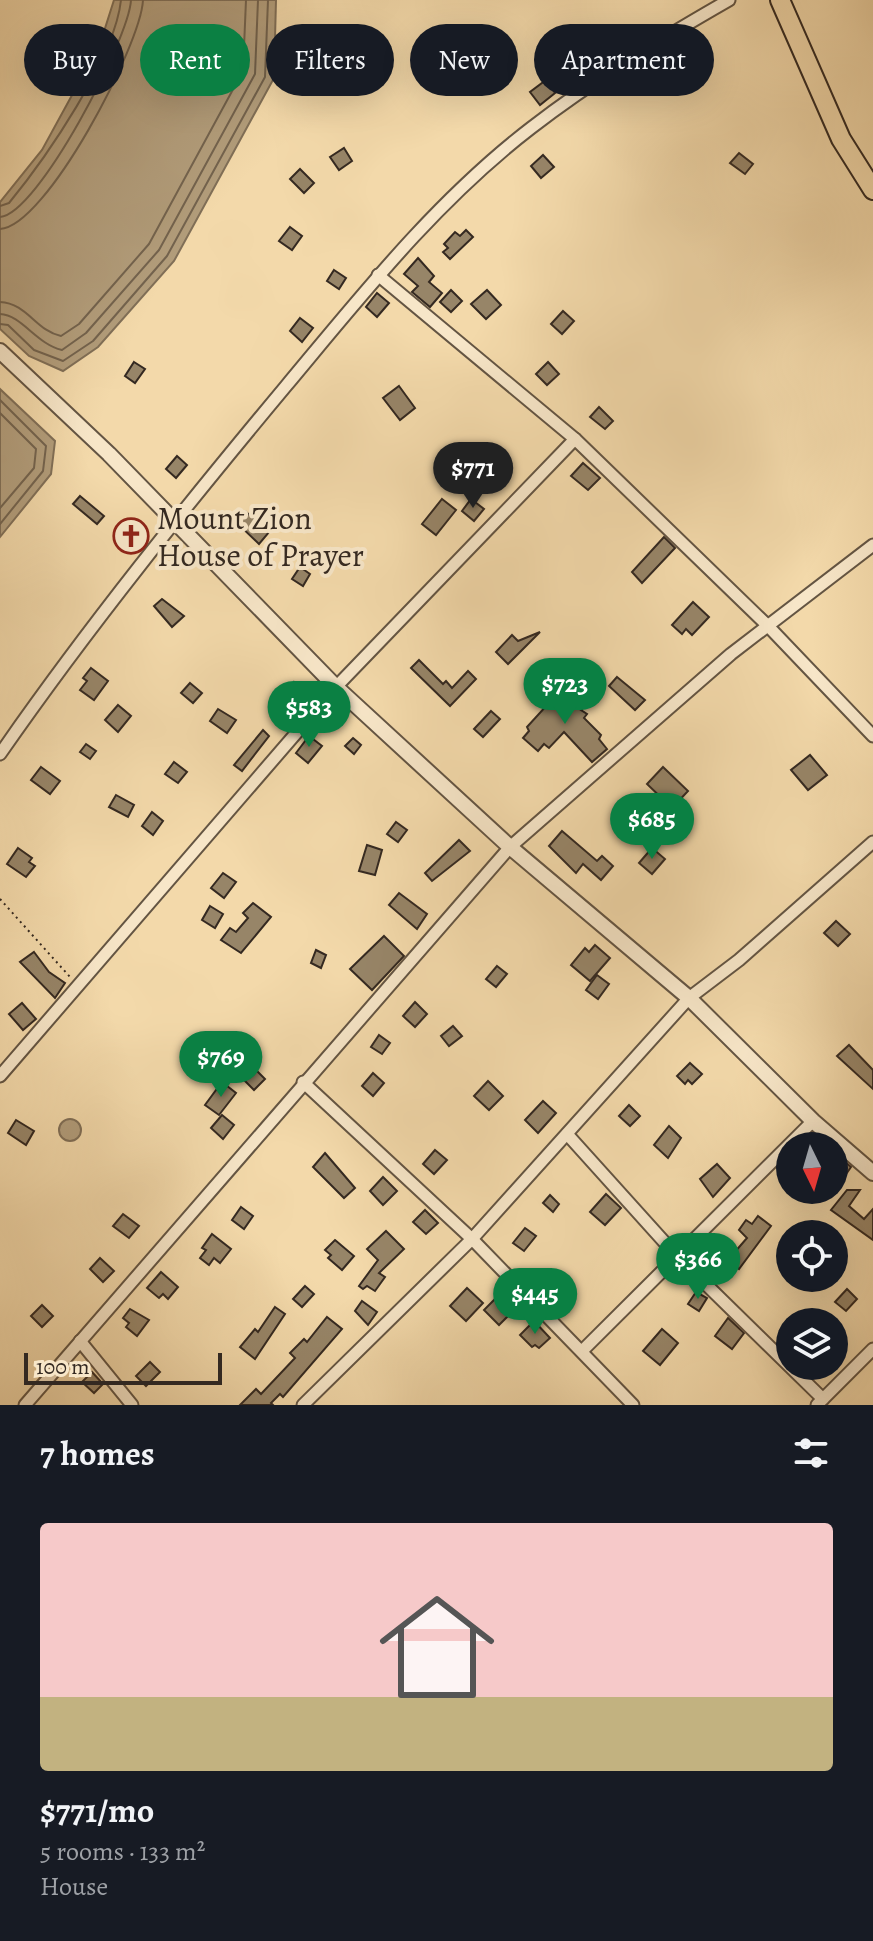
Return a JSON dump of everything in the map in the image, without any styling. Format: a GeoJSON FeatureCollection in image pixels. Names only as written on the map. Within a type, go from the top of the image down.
{"type":"FeatureCollection","features":[{"type":"Feature","properties":{"kind":"highway"},"geometry":{"type":"LineString","coordinates":[[780,0],[841,139],[873,190]]}},
{"type":"Feature","properties":{"kind":"street"},"geometry":{"type":"LineString","coordinates":[[0,754],[75,646],[174,521],[378,275],[446,202],[529,129],[648,47],[729,0]]}},
{"type":"Feature","properties":{"kind":"street"},"geometry":{"type":"LineString","coordinates":[[378,275],[575,439],[768,626],[873,736]]}},
{"type":"Feature","properties":{"kind":"street"},"geometry":{"type":"LineString","coordinates":[[0,351],[174,521],[336,687],[510,847],[689,998],[813,1121],[873,1173]]}},
{"type":"Feature","properties":{"kind":"street"},"geometry":{"type":"LineString","coordinates":[[0,1076],[336,687],[575,439]]}},
{"type":"Feature","properties":{"kind":"street"},"geometry":{"type":"LineString","coordinates":[[25,1405],[510,847],[731,654],[873,545]]}},
{"type":"Feature","properties":{"kind":"street"},"geometry":{"type":"LineString","coordinates":[[303,1405],[472,1239],[689,998],[739,960],[873,842]]}},
{"type":"Feature","properties":{"kind":"street"},"geometry":{"type":"LineString","coordinates":[[303,1082],[472,1239],[633,1405]]}},
{"type":"Feature","properties":{"kind":"street"},"geometry":{"type":"LineString","coordinates":[[582,1351],[813,1121]]}},
{"type":"Feature","properties":{"kind":"street"},"geometry":{"type":"LineString","coordinates":[[567,1134],[676,1255],[820,1402],[873,1349]]}},
{"type":"Feature","properties":{"kind":"street"},"geometry":{"type":"LineString","coordinates":[[80,1341],[132,1405]]}},
{"type":"Feature","properties":{"kind":"path"},"geometry":{"type":"LineString","coordinates":[[0,899],[79,987]]}},
{"type":"Feature","properties":{"kind":"water"},"geometry":{"type":"Polygon","coordinates":[[[114,0],[276,0],[275,24],[266,24],[266,93],[174,261],[98,347],[63,371],[29,356],[0,329],[0,202],[42,150],[72,96],[124,96],[124,24],[106,24],[114,0]]]}},
{"type":"Feature","properties":{"kind":"water"},"geometry":{"type":"Polygon","coordinates":[[[0,389],[55,441],[51,474],[0,537],[0,389]]]}},
{"type":"Feature","properties":{"kind":"water"},"geometry":{"type":"Polygon","coordinates":[[[70,1119],[78,1122],[81,1130],[78,1138],[70,1141],[62,1138],[59,1130],[62,1122],[70,1119]]]}},
{"type":"Feature","properties":{"kind":"building"},"geometry":{"type":"Polygon","coordinates":[[[534,89],[534,96],[551,96],[540,105],[530,92],[534,89]]]}},
{"type":"Feature","properties":{"kind":"building"},"geometry":{"type":"Polygon","coordinates":[[[344,148],[352,161],[339,170],[330,157],[344,148]]]}},
{"type":"Feature","properties":{"kind":"building"},"geometry":{"type":"Polygon","coordinates":[[[739,153],[753,164],[745,174],[730,163],[739,153]]]}},
{"type":"Feature","properties":{"kind":"building"},"geometry":{"type":"Polygon","coordinates":[[[543,155],[554,167],[541,178],[531,166],[543,155]]]}},
{"type":"Feature","properties":{"kind":"building"},"geometry":{"type":"Polygon","coordinates":[[[300,169],[314,183],[304,193],[290,179],[300,169]]]}},
{"type":"Feature","properties":{"kind":"building"},"geometry":{"type":"Polygon","coordinates":[[[290,227],[302,236],[292,250],[279,241],[290,227]]]}},
{"type":"Feature","properties":{"kind":"building"},"geometry":{"type":"Polygon","coordinates":[[[466,230],[473,237],[450,259],[443,252],[448,248],[444,244],[455,232],[460,236],[466,230]]]}},
{"type":"Feature","properties":{"kind":"building"},"geometry":{"type":"Polygon","coordinates":[[[418,258],[434,276],[429,282],[442,293],[430,307],[412,292],[418,286],[404,274],[418,258]]]}},
{"type":"Feature","properties":{"kind":"building"},"geometry":{"type":"Polygon","coordinates":[[[334,270],[346,278],[339,289],[327,281],[334,270]]]}},
{"type":"Feature","properties":{"kind":"building"},"geometry":{"type":"Polygon","coordinates":[[[451,290],[462,301],[451,312],[440,302],[451,290]]]}},
{"type":"Feature","properties":{"kind":"building"},"geometry":{"type":"Polygon","coordinates":[[[487,290],[501,305],[486,319],[471,304],[487,290]]]}},
{"type":"Feature","properties":{"kind":"building"},"geometry":{"type":"Polygon","coordinates":[[[377,293],[389,303],[377,317],[366,307],[377,293]]]}},
{"type":"Feature","properties":{"kind":"building"},"geometry":{"type":"Polygon","coordinates":[[[563,311],[574,321],[562,334],[551,324],[563,311]]]}},
{"type":"Feature","properties":{"kind":"building"},"geometry":{"type":"Polygon","coordinates":[[[300,318],[313,328],[302,342],[290,331],[300,318]]]}},
{"type":"Feature","properties":{"kind":"building"},"geometry":{"type":"Polygon","coordinates":[[[134,362],[145,369],[135,383],[125,376],[134,362]]]}},
{"type":"Feature","properties":{"kind":"building"},"geometry":{"type":"Polygon","coordinates":[[[548,362],[559,374],[547,385],[536,374],[548,362]]]}},
{"type":"Feature","properties":{"kind":"building"},"geometry":{"type":"Polygon","coordinates":[[[399,386],[415,408],[400,420],[383,398],[399,386]]]}},
{"type":"Feature","properties":{"kind":"building"},"geometry":{"type":"Polygon","coordinates":[[[599,407],[613,421],[605,429],[590,417],[599,407]]]}},
{"type":"Feature","properties":{"kind":"building"},"geometry":{"type":"Polygon","coordinates":[[[177,456],[187,465],[176,478],[166,469],[177,456]]]}},
{"type":"Feature","properties":{"kind":"building"},"geometry":{"type":"Polygon","coordinates":[[[583,463],[600,478],[588,490],[571,476],[583,463]]]}},
{"type":"Feature","properties":{"kind":"building"},"geometry":{"type":"Polygon","coordinates":[[[80,496],[104,516],[97,524],[73,504],[80,496]]]}},
{"type":"Feature","properties":{"kind":"building"},"geometry":{"type":"Polygon","coordinates":[[[442,499],[456,510],[436,535],[422,524],[442,499]]]}},
{"type":"Feature","properties":{"kind":"building"},"geometry":{"type":"Polygon","coordinates":[[[471,499],[484,509],[474,521],[462,511],[471,499]]]}},
{"type":"Feature","properties":{"kind":"building"},"geometry":{"type":"Polygon","coordinates":[[[246,512],[270,531],[259,544],[237,523],[246,512]]]}},
{"type":"Feature","properties":{"kind":"building"},"geometry":{"type":"Polygon","coordinates":[[[664,537],[675,548],[642,583],[632,572],[664,537]]]}},
{"type":"Feature","properties":{"kind":"building"},"geometry":{"type":"Polygon","coordinates":[[[300,567],[310,574],[303,586],[292,579],[300,567]]]}},
{"type":"Feature","properties":{"kind":"building"},"geometry":{"type":"Polygon","coordinates":[[[162,599],[184,616],[172,627],[154,606],[162,599]]]}},
{"type":"Feature","properties":{"kind":"building"},"geometry":{"type":"Polygon","coordinates":[[[693,602],[709,617],[692,635],[686,629],[682,634],[672,625],[693,602]]]}},
{"type":"Feature","properties":{"kind":"building"},"geometry":{"type":"Polygon","coordinates":[[[540,632],[508,664],[496,652],[512,635],[518,641],[540,632]]]}},
{"type":"Feature","properties":{"kind":"building"},"geometry":{"type":"Polygon","coordinates":[[[419,660],[443,684],[446,681],[452,688],[468,671],[476,679],[450,706],[411,668],[419,660]]]}},
{"type":"Feature","properties":{"kind":"building"},"geometry":{"type":"Polygon","coordinates":[[[91,668],[108,681],[94,700],[80,690],[87,681],[83,678],[91,668]]]}},
{"type":"Feature","properties":{"kind":"building"},"geometry":{"type":"Polygon","coordinates":[[[617,677],[645,700],[635,710],[609,686],[617,677]]]}},
{"type":"Feature","properties":{"kind":"building"},"geometry":{"type":"Polygon","coordinates":[[[294,682],[308,693],[296,706],[284,695],[294,682]]]}},
{"type":"Feature","properties":{"kind":"building"},"geometry":{"type":"Polygon","coordinates":[[[190,683],[202,693],[193,703],[181,693],[190,683]]]}},
{"type":"Feature","properties":{"kind":"building"},"geometry":{"type":"Polygon","coordinates":[[[570,691],[586,705],[581,710],[587,714],[584,718],[601,735],[599,739],[607,749],[592,762],[564,732],[549,748],[544,744],[538,751],[523,738],[529,731],[527,727],[558,693],[566,695],[570,691]]]}},
{"type":"Feature","properties":{"kind":"building"},"geometry":{"type":"Polygon","coordinates":[[[118,705],[131,716],[118,732],[105,720],[118,705]]]}},
{"type":"Feature","properties":{"kind":"building"},"geometry":{"type":"Polygon","coordinates":[[[218,709],[236,720],[227,733],[210,721],[218,709]]]}},
{"type":"Feature","properties":{"kind":"building"},"geometry":{"type":"Polygon","coordinates":[[[491,711],[500,719],[483,737],[474,729],[491,711]]]}},
{"type":"Feature","properties":{"kind":"building"},"geometry":{"type":"Polygon","coordinates":[[[263,730],[269,736],[242,771],[234,765],[263,730]]]}},
{"type":"Feature","properties":{"kind":"building"},"geometry":{"type":"Polygon","coordinates":[[[309,736],[322,746],[308,763],[296,753],[309,736]]]}},
{"type":"Feature","properties":{"kind":"building"},"geometry":{"type":"Polygon","coordinates":[[[353,738],[361,745],[354,754],[345,746],[353,738]]]}},
{"type":"Feature","properties":{"kind":"building"},"geometry":{"type":"Polygon","coordinates":[[[86,744],[96,751],[90,759],[80,752],[86,744]]]}},
{"type":"Feature","properties":{"kind":"building"},"geometry":{"type":"Polygon","coordinates":[[[810,755],[827,775],[808,790],[791,770],[810,755]]]}},
{"type":"Feature","properties":{"kind":"building"},"geometry":{"type":"Polygon","coordinates":[[[174,762],[187,772],[178,783],[165,774],[174,762]]]}},
{"type":"Feature","properties":{"kind":"building"},"geometry":{"type":"Polygon","coordinates":[[[41,767],[60,781],[50,794],[31,780],[41,767]]]}},
{"type":"Feature","properties":{"kind":"building"},"geometry":{"type":"Polygon","coordinates":[[[663,767],[688,791],[672,808],[647,784],[663,767]]]}},
{"type":"Feature","properties":{"kind":"building"},"geometry":{"type":"Polygon","coordinates":[[[116,795],[134,805],[128,817],[109,807],[116,795]]]}},
{"type":"Feature","properties":{"kind":"building"},"geometry":{"type":"Polygon","coordinates":[[[152,812],[163,821],[153,835],[142,826],[152,812]]]}},
{"type":"Feature","properties":{"kind":"building"},"geometry":{"type":"Polygon","coordinates":[[[396,822],[407,830],[398,842],[387,834],[396,822]]]}},
{"type":"Feature","properties":{"kind":"building"},"geometry":{"type":"Polygon","coordinates":[[[562,831],[597,861],[602,856],[613,866],[601,880],[583,864],[576,873],[549,846],[562,831]]]}},
{"type":"Feature","properties":{"kind":"building"},"geometry":{"type":"Polygon","coordinates":[[[459,840],[470,851],[432,881],[425,873],[459,840]]]}},
{"type":"Feature","properties":{"kind":"building"},"geometry":{"type":"Polygon","coordinates":[[[367,845],[382,850],[375,875],[359,871],[367,845]]]}},
{"type":"Feature","properties":{"kind":"building"},"geometry":{"type":"Polygon","coordinates":[[[18,848],[32,858],[29,862],[35,866],[26,877],[7,864],[18,848]]]}},
{"type":"Feature","properties":{"kind":"building"},"geometry":{"type":"Polygon","coordinates":[[[652,848],[665,859],[652,874],[639,863],[652,848]]]}},
{"type":"Feature","properties":{"kind":"building"},"geometry":{"type":"Polygon","coordinates":[[[223,873],[236,882],[224,898],[211,888],[223,873]]]}},
{"type":"Feature","properties":{"kind":"building"},"geometry":{"type":"Polygon","coordinates":[[[399,893],[427,914],[417,929],[389,905],[399,893]]]}},
{"type":"Feature","properties":{"kind":"building"},"geometry":{"type":"Polygon","coordinates":[[[253,903],[271,917],[241,953],[221,940],[230,928],[236,932],[248,918],[243,913],[253,903]]]}},
{"type":"Feature","properties":{"kind":"building"},"geometry":{"type":"Polygon","coordinates":[[[210,906],[223,914],[215,928],[202,920],[210,906]]]}},
{"type":"Feature","properties":{"kind":"building"},"geometry":{"type":"Polygon","coordinates":[[[836,921],[850,934],[838,946],[824,933],[836,921]]]}},
{"type":"Feature","properties":{"kind":"building"},"geometry":{"type":"Polygon","coordinates":[[[384,936],[404,956],[372,990],[350,969],[384,936]]]}},
{"type":"Feature","properties":{"kind":"building"},"geometry":{"type":"Polygon","coordinates":[[[595,945],[610,958],[590,981],[571,965],[585,948],[589,952],[595,945]]]}},
{"type":"Feature","properties":{"kind":"building"},"geometry":{"type":"Polygon","coordinates":[[[316,950],[326,955],[321,968],[311,963],[316,950]]]}},
{"type":"Feature","properties":{"kind":"building"},"geometry":{"type":"Polygon","coordinates":[[[34,952],[49,972],[65,983],[55,998],[20,962],[34,952]]]}},
{"type":"Feature","properties":{"kind":"building"},"geometry":{"type":"Polygon","coordinates":[[[497,966],[507,974],[496,987],[486,979],[497,966]]]}},
{"type":"Feature","properties":{"kind":"building"},"geometry":{"type":"Polygon","coordinates":[[[597,975],[609,984],[598,999],[586,990],[597,975]]]}},
{"type":"Feature","properties":{"kind":"building"},"geometry":{"type":"Polygon","coordinates":[[[415,1002],[427,1014],[415,1027],[403,1016],[415,1002]]]}},
{"type":"Feature","properties":{"kind":"building"},"geometry":{"type":"Polygon","coordinates":[[[22,1003],[36,1019],[23,1030],[9,1014],[22,1003]]]}},
{"type":"Feature","properties":{"kind":"building"},"geometry":{"type":"Polygon","coordinates":[[[453,1026],[462,1036],[449,1046],[441,1036],[453,1026]]]}},
{"type":"Feature","properties":{"kind":"building"},"geometry":{"type":"Polygon","coordinates":[[[379,1035],[390,1043],[382,1054],[371,1047],[379,1035]]]}},
{"type":"Feature","properties":{"kind":"building"},"geometry":{"type":"Polygon","coordinates":[[[849,1045],[873,1070],[873,1089],[837,1056],[849,1045]]]}},
{"type":"Feature","properties":{"kind":"building"},"geometry":{"type":"Polygon","coordinates":[[[690,1063],[702,1074],[692,1084],[688,1080],[685,1084],[677,1076],[690,1063]]]}},
{"type":"Feature","properties":{"kind":"building"},"geometry":{"type":"Polygon","coordinates":[[[254,1068],[265,1079],[254,1090],[243,1079],[254,1068]]]}},
{"type":"Feature","properties":{"kind":"building"},"geometry":{"type":"Polygon","coordinates":[[[373,1073],[384,1083],[373,1096],[362,1086],[373,1073]]]}},
{"type":"Feature","properties":{"kind":"building"},"geometry":{"type":"Polygon","coordinates":[[[488,1081],[503,1096],[489,1110],[474,1096],[488,1081]]]}},
{"type":"Feature","properties":{"kind":"building"},"geometry":{"type":"Polygon","coordinates":[[[222,1082],[236,1093],[219,1115],[205,1105],[222,1082]]]}},
{"type":"Feature","properties":{"kind":"building"},"geometry":{"type":"Polygon","coordinates":[[[543,1101],[556,1113],[538,1133],[525,1120],[543,1101]]]}},
{"type":"Feature","properties":{"kind":"building"},"geometry":{"type":"Polygon","coordinates":[[[629,1105],[640,1116],[630,1126],[619,1116],[629,1105]]]}},
{"type":"Feature","properties":{"kind":"building"},"geometry":{"type":"Polygon","coordinates":[[[222,1115],[234,1125],[223,1139],[211,1128],[222,1115]]]}},
{"type":"Feature","properties":{"kind":"building"},"geometry":{"type":"Polygon","coordinates":[[[16,1120],[34,1131],[26,1145],[8,1133],[16,1120]]]}},
{"type":"Feature","properties":{"kind":"building"},"geometry":{"type":"Polygon","coordinates":[[[669,1126],[681,1138],[668,1158],[654,1145],[669,1126]]]}},
{"type":"Feature","properties":{"kind":"building"},"geometry":{"type":"Polygon","coordinates":[[[435,1150],[447,1160],[434,1174],[423,1164],[435,1150]]]}},
{"type":"Feature","properties":{"kind":"building"},"geometry":{"type":"Polygon","coordinates":[[[325,1153],[355,1188],[344,1198],[313,1167],[325,1153]]]}},
{"type":"Feature","properties":{"kind":"building"},"geometry":{"type":"Polygon","coordinates":[[[717,1164],[730,1178],[713,1197],[700,1179],[717,1164]]]}},
{"type":"Feature","properties":{"kind":"building"},"geometry":{"type":"Polygon","coordinates":[[[383,1177],[397,1191],[383,1205],[370,1191],[383,1177]]]}},
{"type":"Feature","properties":{"kind":"building"},"geometry":{"type":"Polygon","coordinates":[[[848,1190],[860,1190],[849,1206],[864,1219],[873,1209],[873,1240],[848,1220],[831,1210],[836,1204],[848,1204],[848,1190]]]}},
{"type":"Feature","properties":{"kind":"building"},"geometry":{"type":"Polygon","coordinates":[[[606,1194],[621,1208],[605,1225],[590,1212],[606,1194]]]}},
{"type":"Feature","properties":{"kind":"building"},"geometry":{"type":"Polygon","coordinates":[[[550,1195],[559,1204],[553,1212],[543,1203],[550,1195]]]}},
{"type":"Feature","properties":{"kind":"building"},"geometry":{"type":"Polygon","coordinates":[[[241,1207],[253,1216],[244,1229],[232,1220],[241,1207]]]}},
{"type":"Feature","properties":{"kind":"building"},"geometry":{"type":"Polygon","coordinates":[[[425,1210],[438,1223],[426,1234],[413,1222],[425,1210]]]}},
{"type":"Feature","properties":{"kind":"building"},"geometry":{"type":"Polygon","coordinates":[[[123,1214],[139,1226],[129,1238],[113,1226],[123,1214]]]}},
{"type":"Feature","properties":{"kind":"building"},"geometry":{"type":"Polygon","coordinates":[[[758,1216],[771,1226],[739,1269],[728,1260],[747,1238],[739,1230],[746,1220],[752,1224],[758,1216]]]}},
{"type":"Feature","properties":{"kind":"building"},"geometry":{"type":"Polygon","coordinates":[[[525,1228],[536,1236],[524,1251],[513,1243],[525,1228]]]}},
{"type":"Feature","properties":{"kind":"building"},"geometry":{"type":"Polygon","coordinates":[[[386,1231],[404,1249],[379,1273],[385,1277],[375,1291],[367,1286],[363,1289],[359,1286],[378,1260],[367,1249],[386,1231]]]}},
{"type":"Feature","properties":{"kind":"building"},"geometry":{"type":"Polygon","coordinates":[[[212,1234],[231,1249],[220,1263],[214,1258],[209,1265],[200,1258],[206,1250],[202,1248],[212,1234]]]}},
{"type":"Feature","properties":{"kind":"building"},"geometry":{"type":"Polygon","coordinates":[[[335,1240],[354,1256],[342,1270],[328,1258],[331,1255],[325,1250],[335,1240]]]}},
{"type":"Feature","properties":{"kind":"building"},"geometry":{"type":"Polygon","coordinates":[[[100,1258],[114,1271],[103,1282],[90,1269],[100,1258]]]}},
{"type":"Feature","properties":{"kind":"building"},"geometry":{"type":"Polygon","coordinates":[[[161,1272],[178,1287],[168,1299],[163,1294],[159,1298],[147,1288],[161,1272]]]}},
{"type":"Feature","properties":{"kind":"building"},"geometry":{"type":"Polygon","coordinates":[[[305,1286],[314,1294],[302,1307],[293,1299],[305,1286]]]}},
{"type":"Feature","properties":{"kind":"building"},"geometry":{"type":"Polygon","coordinates":[[[467,1288],[483,1303],[466,1321],[450,1306],[467,1288]]]}},
{"type":"Feature","properties":{"kind":"building"},"geometry":{"type":"Polygon","coordinates":[[[848,1290],[857,1299],[848,1309],[835,1302],[848,1290]]]}},
{"type":"Feature","properties":{"kind":"building"},"geometry":{"type":"Polygon","coordinates":[[[696,1292],[707,1298],[699,1311],[688,1304],[696,1292]]]}},
{"type":"Feature","properties":{"kind":"building"},"geometry":{"type":"Polygon","coordinates":[[[497,1297],[512,1312],[499,1325],[484,1310],[497,1297]]]}},
{"type":"Feature","properties":{"kind":"building"},"geometry":{"type":"Polygon","coordinates":[[[362,1301],[377,1312],[368,1325],[355,1311],[362,1301]]]}},
{"type":"Feature","properties":{"kind":"building"},"geometry":{"type":"Polygon","coordinates":[[[42,1305],[53,1316],[42,1327],[31,1316],[42,1305]]]}},
{"type":"Feature","properties":{"kind":"building"},"geometry":{"type":"Polygon","coordinates":[[[275,1307],[285,1314],[255,1359],[240,1347],[255,1329],[258,1332],[275,1307]]]}},
{"type":"Feature","properties":{"kind":"building"},"geometry":{"type":"Polygon","coordinates":[[[130,1309],[149,1320],[137,1336],[126,1327],[129,1323],[123,1318],[130,1309]]]}},
{"type":"Feature","properties":{"kind":"building"},"geometry":{"type":"Polygon","coordinates":[[[327,1317],[342,1329],[283,1397],[280,1394],[271,1403],[273,1405],[240,1405],[256,1389],[261,1394],[295,1358],[290,1353],[304,1339],[307,1342],[327,1317]]]}},
{"type":"Feature","properties":{"kind":"building"},"geometry":{"type":"Polygon","coordinates":[[[728,1318],[744,1333],[732,1349],[715,1336],[728,1318]]]}},
{"type":"Feature","properties":{"kind":"building"},"geometry":{"type":"Polygon","coordinates":[[[534,1321],[550,1338],[539,1348],[535,1345],[532,1347],[520,1335],[534,1321]]]}},
{"type":"Feature","properties":{"kind":"building"},"geometry":{"type":"Polygon","coordinates":[[[662,1329],[678,1343],[660,1365],[643,1351],[662,1329]]]}},
{"type":"Feature","properties":{"kind":"building"},"geometry":{"type":"Polygon","coordinates":[[[150,1362],[160,1372],[146,1386],[136,1376],[150,1362]]]}},
{"type":"Feature","properties":{"kind":"building"},"geometry":{"type":"Polygon","coordinates":[[[92,1372],[103,1384],[94,1393],[82,1382],[92,1372]]]}},
{"type":"Feature","properties":{"kind":"place","name":"Mount Zion House of Prayer"},"geometry":{"type":"Point","coordinates":[131,536]}}]}
